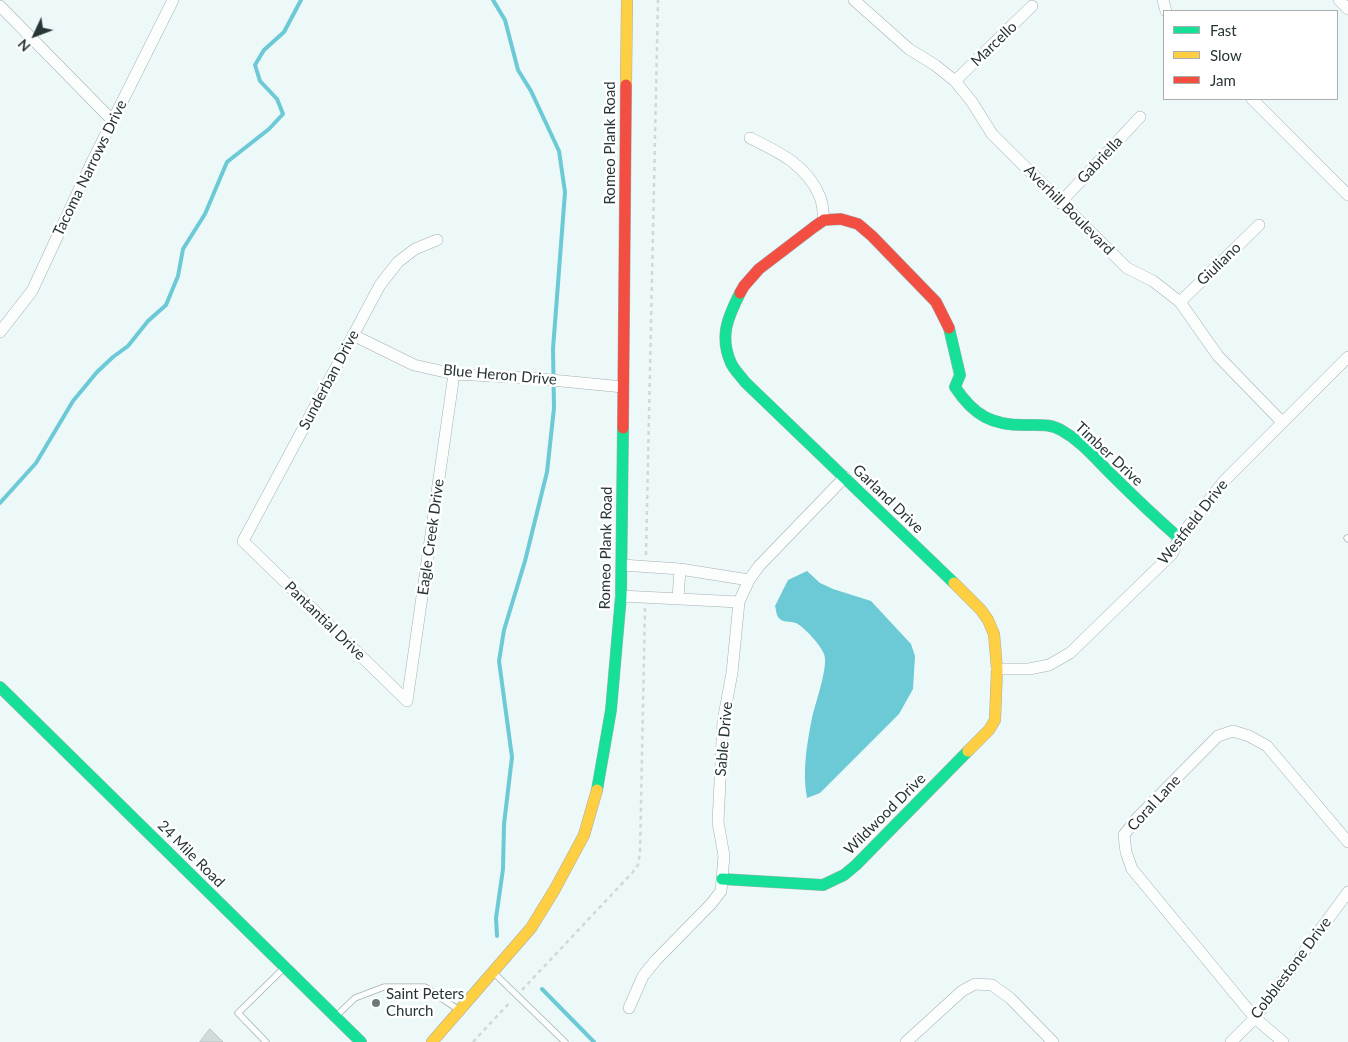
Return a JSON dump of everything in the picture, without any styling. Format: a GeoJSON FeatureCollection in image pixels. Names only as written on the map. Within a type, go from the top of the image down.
{"type":"FeatureCollection","features":[{"type":"Feature","properties":{"kind":"street","name":"Tacoma Narrows Drive"},"geometry":{"type":"LineString","coordinates":[[0,332],[32,291],[112,120],[173,0]]}},
{"type":"Feature","properties":{"kind":"street","name":"Romeo Plank Road"},"geometry":{"type":"LineString","coordinates":[[432,1042],[461,1011],[531,928],[555,889],[584,835],[597,789],[611,710],[621,596],[627,0]]}},
{"type":"Feature","properties":{"kind":"street","name":"Averhill Boulevard"},"geometry":{"type":"LineString","coordinates":[[854,0],[909,49],[935,65],[955,81],[972,102],[992,134],[1127,268],[1152,281],[1180,302],[1218,356],[1282,422]]}},
{"type":"Feature","properties":{"kind":"street"},"geometry":{"type":"LineString","coordinates":[[1339,0],[1348,9]]}},
{"type":"Feature","properties":{"kind":"street"},"geometry":{"type":"LineString","coordinates":[[0,6],[112,120]]}},
{"type":"Feature","properties":{"kind":"street","name":"Marcello"},"geometry":{"type":"LineString","coordinates":[[955,81],[1032,6]]}},
{"type":"Feature","properties":{"kind":"street"},"geometry":{"type":"LineString","coordinates":[[1253,100],[1348,194]]}},
{"type":"Feature","properties":{"kind":"street","name":"Gabriella"},"geometry":{"type":"LineString","coordinates":[[1060,202],[1140,117]]}},
{"type":"Feature","properties":{"kind":"street"},"geometry":{"type":"LineString","coordinates":[[750,138],[788,157],[813,182],[821,199],[824,220]]}},
{"type":"Feature","properties":{"kind":"street","name":"Timber Drive"},"geometry":{"type":"LineString","coordinates":[[824,220],[841,219],[858,224],[936,302],[946,319],[952,336],[960,375],[955,387],[964,402],[978,415],[993,422],[1017,425],[1048,424],[1064,431],[1079,442],[1152,514],[1180,538]]}},
{"type":"Feature","properties":{"kind":"street","name":"Garland Drive"},"geometry":{"type":"LineString","coordinates":[[824,220],[759,269],[744,286],[732,307],[725,327],[726,342],[732,364],[745,382],[981,610],[994,634],[997,669]]}},
{"type":"Feature","properties":{"kind":"street","name":"Giuliano"},"geometry":{"type":"LineString","coordinates":[[1180,302],[1259,225]]}},
{"type":"Feature","properties":{"kind":"street","name":"Sunderban Drive"},"geometry":{"type":"LineString","coordinates":[[243,541],[380,285],[398,262],[415,249],[437,240]]}},
{"type":"Feature","properties":{"kind":"street","name":"Blue Heron Drive"},"geometry":{"type":"LineString","coordinates":[[353,335],[414,365],[454,374],[531,378],[623,387]]}},
{"type":"Feature","properties":{"kind":"street","name":"Westfield Drive"},"geometry":{"type":"LineString","coordinates":[[997,669],[1029,670],[1049,665],[1070,653],[1172,554],[1180,538],[1224,481],[1348,357]]}},
{"type":"Feature","properties":{"kind":"street","name":"Eagle Creek Drive"},"geometry":{"type":"LineString","coordinates":[[407,701],[454,374]]}},
{"type":"Feature","properties":{"kind":"street","name":"Sable Drive"},"geometry":{"type":"LineString","coordinates":[[630,1008],[644,976],[656,960],[711,904],[721,891],[724,856],[718,822],[723,720],[732,672],[739,602],[758,566],[845,477]]}},
{"type":"Feature","properties":{"kind":"street","name":"Pantantial Drive"},"geometry":{"type":"LineString","coordinates":[[243,541],[407,701]]}},
{"type":"Feature","properties":{"kind":"street"},"geometry":{"type":"LineString","coordinates":[[622,565],[680,568],[749,580]]}},
{"type":"Feature","properties":{"kind":"street"},"geometry":{"type":"LineString","coordinates":[[678,598],[680,568]]}},
{"type":"Feature","properties":{"kind":"street"},"geometry":{"type":"LineString","coordinates":[[621,596],[739,602]]}},
{"type":"Feature","properties":{"kind":"street","name":"Wildwood Drive"},"geometry":{"type":"LineString","coordinates":[[722,879],[823,884],[844,874],[856,865],[989,730],[995,720],[997,669]]}},
{"type":"Feature","properties":{"kind":"street","name":"24 Mile Road"},"geometry":{"type":"LineString","coordinates":[[0,687],[361,1042]]}},
{"type":"Feature","properties":{"kind":"street","name":"Coral Lane"},"geometry":{"type":"LineString","coordinates":[[1255,1018],[1132,869],[1126,852],[1124,835],[1137,818],[1218,736],[1233,730],[1267,746],[1348,842]]}},
{"type":"Feature","properties":{"kind":"street","name":"Cobblestone Drive"},"geometry":{"type":"LineString","coordinates":[[1230,1042],[1255,1018],[1348,892]]}},
{"type":"Feature","properties":{"kind":"street"},"geometry":{"type":"LineString","coordinates":[[906,1042],[962,991],[975,984],[992,985],[1010,998],[1053,1042]]}},
{"type":"Feature","properties":{"kind":"street"},"geometry":{"type":"LineString","coordinates":[[1255,1018],[1283,1042]]}},
{"type":"Feature","properties":{"kind":"lane"},"geometry":{"type":"LineString","coordinates":[[266,1042],[238,1013],[285,967]]}},
{"type":"Feature","properties":{"kind":"lane"},"geometry":{"type":"LineString","coordinates":[[494,972],[565,1042]]}},
{"type":"Feature","properties":{"kind":"lane"},"geometry":{"type":"LineString","coordinates":[[335,1017],[355,998],[384,987],[425,987],[461,1011]]}},
{"type":"Feature","properties":{"kind":"water"},"geometry":{"type":"Polygon","coordinates":[[[807,571],[820,583],[871,601],[911,644],[915,656],[913,689],[899,714],[820,793],[807,798],[805,768],[807,747],[825,667],[824,654],[803,628],[796,623],[780,619],[775,606],[788,580],[807,571]]]}},
{"type":"Feature","properties":{"kind":"building"},"geometry":{"type":"Polygon","coordinates":[[[210,1029],[223,1042],[200,1042],[210,1029]]]}},
{"type":"Feature","properties":{"kind":"waterway"},"geometry":{"type":"LineString","coordinates":[[0,503],[36,463],[73,401],[97,372],[128,346],[148,321],[166,305],[178,276],[183,249],[205,214],[227,162],[269,129],[283,114],[277,99],[260,81],[255,65],[264,50],[284,32],[301,0]]}},
{"type":"Feature","properties":{"kind":"waterway"},"geometry":{"type":"LineString","coordinates":[[493,0],[505,20],[518,70],[531,91],[559,151],[565,192],[553,349],[554,408],[547,472],[525,561],[504,630],[499,661],[512,757],[504,824],[503,869],[496,918],[497,936]]}},
{"type":"Feature","properties":{"kind":"waterway"},"geometry":{"type":"LineString","coordinates":[[542,989],[594,1042]]}},
{"type":"Feature","properties":{"kind":"traffic: fast"},"geometry":{"type":"LineString","coordinates":[[740,293],[732,310],[725,335],[727,353],[734,368],[745,382],[954,583]]}},
{"type":"Feature","properties":{"kind":"traffic: fast"},"geometry":{"type":"LineString","coordinates":[[949,328],[960,375],[955,387],[977,412],[1004,424],[1049,426],[1068,434],[1179,538]]}},
{"type":"Feature","properties":{"kind":"traffic: fast"},"geometry":{"type":"LineString","coordinates":[[597,790],[611,710],[621,596],[623,428]]}},
{"type":"Feature","properties":{"kind":"traffic: fast"},"geometry":{"type":"LineString","coordinates":[[0,687],[361,1042]]}},
{"type":"Feature","properties":{"kind":"traffic: fast"},"geometry":{"type":"LineString","coordinates":[[722,879],[823,885],[844,875],[968,751]]}},
{"type":"Feature","properties":{"kind":"traffic: slow"},"geometry":{"type":"LineString","coordinates":[[626,85],[627,0]]}},
{"type":"Feature","properties":{"kind":"traffic: slow"},"geometry":{"type":"LineString","coordinates":[[954,583],[981,610],[988,620],[994,634],[997,669],[995,720],[989,730],[968,751]]}},
{"type":"Feature","properties":{"kind":"traffic: slow"},"geometry":{"type":"LineString","coordinates":[[432,1042],[531,928],[555,889],[584,835],[597,790]]}},
{"type":"Feature","properties":{"kind":"traffic: jam"},"geometry":{"type":"LineString","coordinates":[[623,428],[626,85]]}},
{"type":"Feature","properties":{"kind":"traffic: jam"},"geometry":{"type":"LineString","coordinates":[[740,293],[759,269],[814,227],[824,220],[841,219],[858,224],[872,236],[936,302],[949,328]]}},
{"type":"Feature","properties":{"kind":"place","name":"Saint Peters Church"},"geometry":{"type":"Point","coordinates":[376,1003]}}]}
